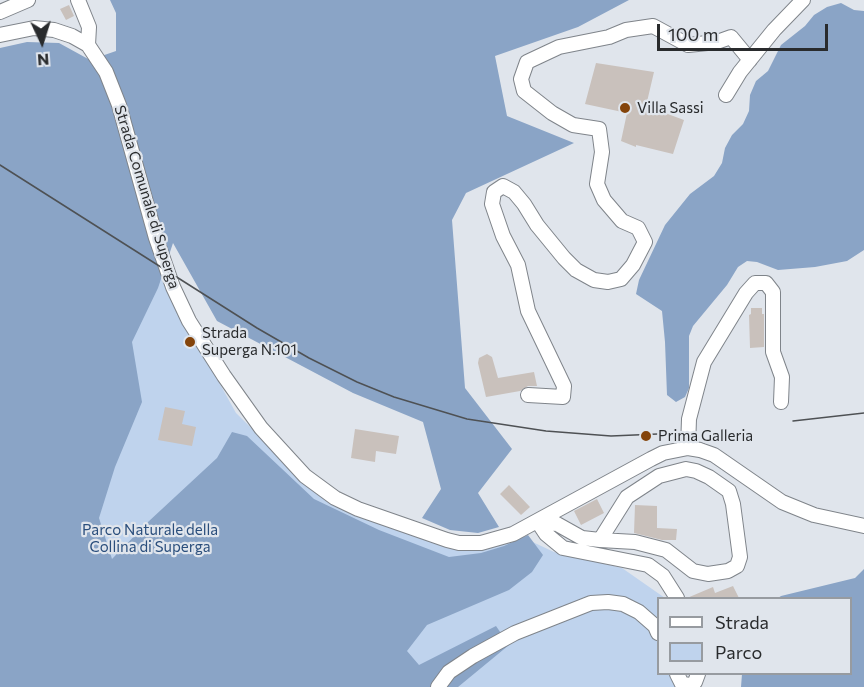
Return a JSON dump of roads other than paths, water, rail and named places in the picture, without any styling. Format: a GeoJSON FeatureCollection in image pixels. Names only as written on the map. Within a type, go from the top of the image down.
{"type":"FeatureCollection","features":[{"type":"Feature","properties":{"kind":"street"},"geometry":{"type":"LineString","coordinates":[[0,12],[28,0]]}},
{"type":"Feature","properties":{"kind":"street"},"geometry":{"type":"LineString","coordinates":[[0,35],[34,28],[44,29],[72,36],[88,45],[90,27],[78,0]]}},
{"type":"Feature","properties":{"kind":"street"},"geometry":{"type":"LineString","coordinates":[[726,95],[740,72],[802,0]]}},
{"type":"Feature","properties":{"kind":"street"},"geometry":{"type":"LineString","coordinates":[[528,395],[563,397],[564,386],[528,311],[518,265],[492,204],[494,192],[503,186],[514,192],[564,258],[576,270],[594,280],[608,282],[621,279],[633,265],[645,242],[638,228],[622,221],[604,200],[597,184],[602,152],[599,129],[573,125],[552,114],[524,91],[521,79],[527,62],[559,47],[579,45],[626,30],[653,26],[688,45],[717,42],[731,37],[750,60]]}},
{"type":"Feature","properties":{"kind":"street","name":"Strada Comunale di Superga"},"geometry":{"type":"LineString","coordinates":[[88,45],[106,72],[119,105],[156,238],[173,287],[189,321],[261,428],[304,476],[335,498],[358,509],[447,540],[470,544],[480,543],[505,537],[538,522],[663,453],[688,448]]}},
{"type":"Feature","properties":{"kind":"street"},"geometry":{"type":"LineString","coordinates":[[781,402],[782,377],[773,352],[772,292],[766,283],[755,283],[746,293],[704,362],[689,419],[688,448],[714,455],[782,502],[814,515],[864,526]]}},
{"type":"Feature","properties":{"kind":"street"},"geometry":{"type":"LineString","coordinates":[[538,522],[557,524],[582,538],[600,540],[634,542],[666,550],[693,571],[708,574],[728,571],[737,566],[740,557],[733,504],[729,491],[709,477],[686,469],[660,476],[627,497],[600,540]]}},
{"type":"Feature","properties":{"kind":"street"},"geometry":{"type":"LineString","coordinates":[[538,522],[546,534],[563,548],[648,565],[663,576],[676,597]]}},
{"type":"Feature","properties":{"kind":"street"},"geometry":{"type":"LineString","coordinates":[[438,687],[449,672],[473,656],[515,633],[591,603],[623,604],[639,612],[657,631]]}},
{"type":"Feature","properties":{"kind":"street"},"geometry":{"type":"LineString","coordinates":[[678,675],[682,684],[692,685],[698,675]]}},
{"type":"Feature","properties":{"kind":"tram line"},"geometry":{"type":"LineString","coordinates":[[0,165],[257,328],[309,358],[394,397],[467,419],[546,431],[611,436],[681,433]]}},
{"type":"Feature","properties":{"kind":"tram line"},"geometry":{"type":"LineString","coordinates":[[793,421],[864,413]]}},
{"type":"Feature","properties":{"kind":"place","name":"Villa Sassi"},"geometry":{"type":"Point","coordinates":[625,108]}},
{"type":"Feature","properties":{"kind":"place","name":"Strada Superga N.101"},"geometry":{"type":"Point","coordinates":[190,342]}},
{"type":"Feature","properties":{"kind":"place","name":"Prima Galleria"},"geometry":{"type":"Point","coordinates":[646,436]}},
{"type":"Feature","properties":{"kind":"park label","name":"Parco Naturale della Collina di Superga"},"geometry":{"type":"Point","coordinates":[150,538]}}]}
